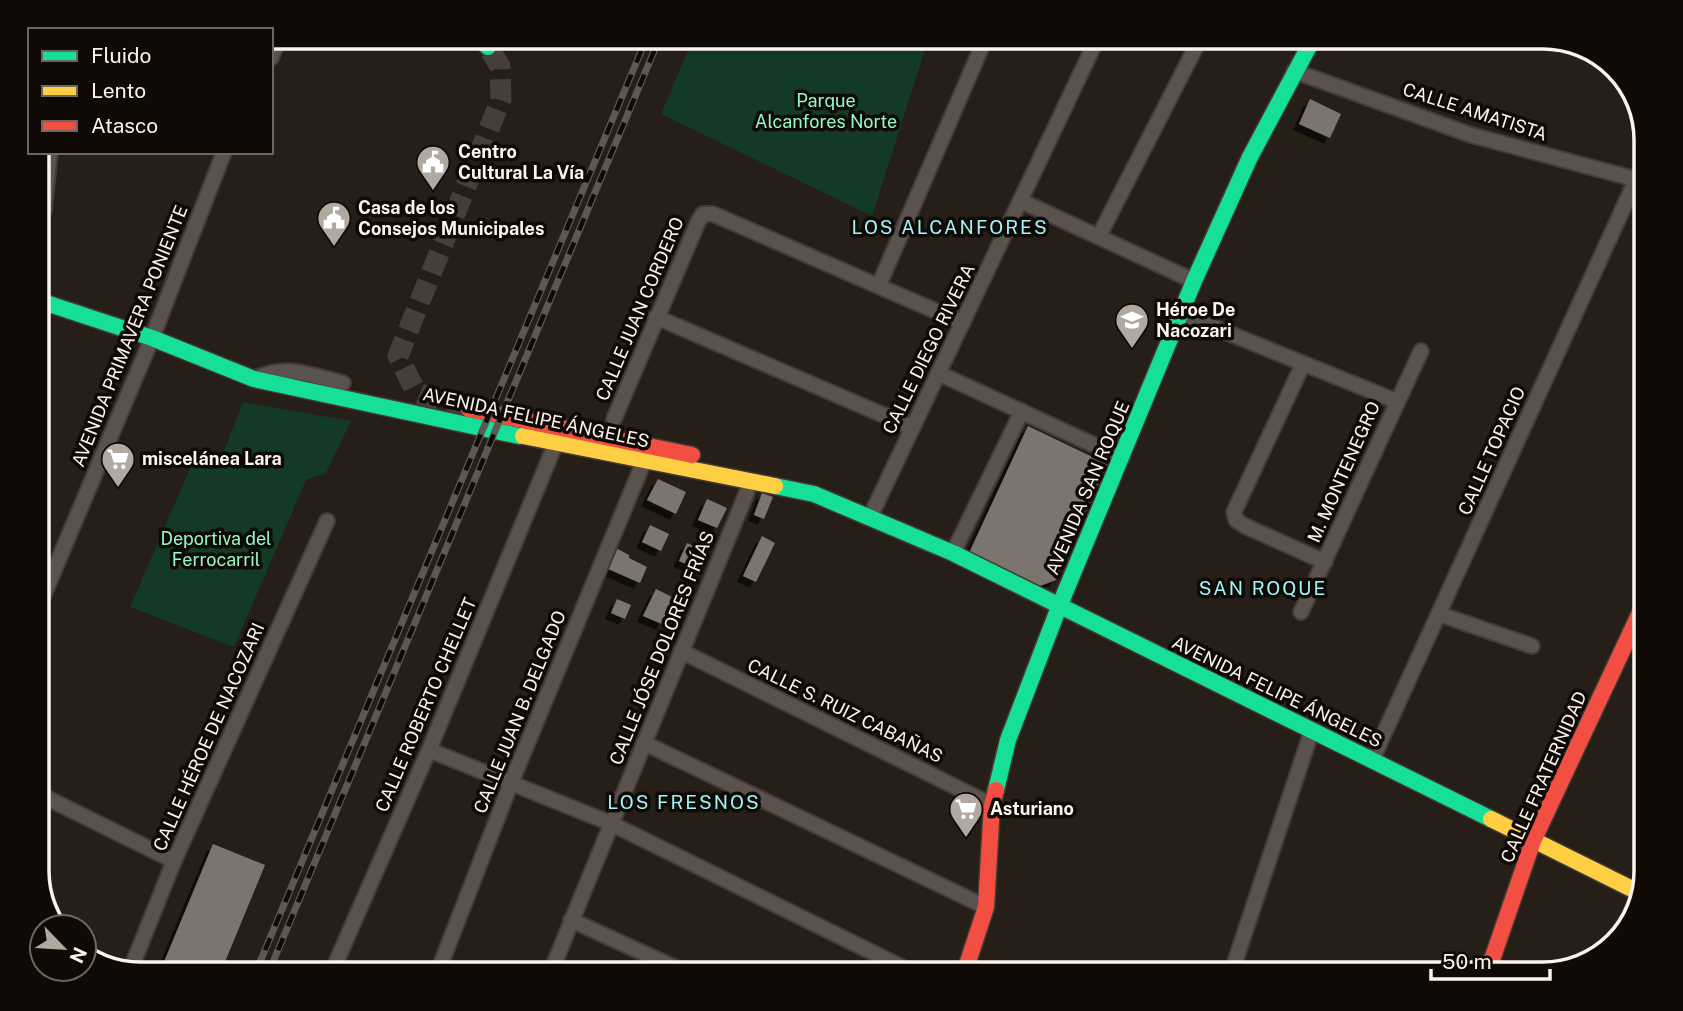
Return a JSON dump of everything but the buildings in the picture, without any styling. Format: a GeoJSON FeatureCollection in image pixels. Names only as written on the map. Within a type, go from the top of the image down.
{"type":"FeatureCollection","features":[{"type":"Feature","properties":{"kind":"street"},"geometry":{"type":"LineString","coordinates":[[963,323],[879,285],[981,49]]}},
{"type":"Feature","properties":{"kind":"street","name":"CALLE DIEGO RIVERA"},"geometry":{"type":"LineString","coordinates":[[872,513],[1092,49]]}},
{"type":"Feature","properties":{"kind":"street"},"geometry":{"type":"LineString","coordinates":[[1099,236],[1195,49]]}},
{"type":"Feature","properties":{"kind":"street","name":"AVENIDA SAN ROQUE"},"geometry":{"type":"LineString","coordinates":[[968,962],[986,907],[992,805],[1008,740],[1059,607],[1194,281],[1250,157],[1307,49]]}},
{"type":"Feature","properties":{"kind":"street","name":"CALLE AMATISTA"},"geometry":{"type":"LineString","coordinates":[[1294,71],[1471,135],[1634,179]]}},
{"type":"Feature","properties":{"kind":"street","name":"AVENIDA PRIMAVERA PONIENTE"},"geometry":{"type":"LineString","coordinates":[[49,583],[152,338],[222,154]]}},
{"type":"Feature","properties":{"kind":"street","name":"CALLE TOPACIO"},"geometry":{"type":"LineString","coordinates":[[1372,760],[1634,196]]}},
{"type":"Feature","properties":{"kind":"street"},"geometry":{"type":"LineString","coordinates":[[1021,201],[1194,281]]}},
{"type":"Feature","properties":{"kind":"street","name":"CALLE JUAN CORDERO"},"geometry":{"type":"LineString","coordinates":[[614,419],[703,214],[713,214],[879,285]]}},
{"type":"Feature","properties":{"kind":"street","name":"AVENIDA FELIPE ÁNGELES"},"geometry":{"type":"LineString","coordinates":[[49,304],[152,338],[254,379],[814,495],[953,553],[1632,889]]}},
{"type":"Feature","properties":{"kind":"street","name":"M. MONTENEGRO"},"geometry":{"type":"LineString","coordinates":[[1181,314],[1396,401],[1301,612]]}},
{"type":"Feature","properties":{"kind":"street"},"geometry":{"type":"LineString","coordinates":[[656,317],[911,427]]}},
{"type":"Feature","properties":{"kind":"street"},"geometry":{"type":"LineString","coordinates":[[1396,401],[1421,351]]}},
{"type":"Feature","properties":{"kind":"street"},"geometry":{"type":"LineString","coordinates":[[1303,364],[1234,512],[1236,520],[1325,562]]}},
{"type":"Feature","properties":{"kind":"street"},"geometry":{"type":"LineString","coordinates":[[254,379],[270,372],[288,370],[343,383]]}},
{"type":"Feature","properties":{"kind":"street"},"geometry":{"type":"LineString","coordinates":[[938,373],[1122,458]]}},
{"type":"Feature","properties":{"kind":"street","name":"AVENIDA FELIPE ÁNGELES"},"geometry":{"type":"LineString","coordinates":[[469,409],[824,483],[895,527]]}},
{"type":"Feature","properties":{"kind":"street"},"geometry":{"type":"LineString","coordinates":[[953,553],[1022,411]]}},
{"type":"Feature","properties":{"kind":"street","name":"CALLE ROBERTO CHELLET"},"geometry":{"type":"LineString","coordinates":[[336,962],[429,750],[553,450]]}},
{"type":"Feature","properties":{"kind":"street","name":"CALLE JUAN B. DELGADO"},"geometry":{"type":"LineString","coordinates":[[442,962],[511,783],[642,466]]}},
{"type":"Feature","properties":{"kind":"street","name":"CALLE JÓSE DOLORES FRÍAS"},"geometry":{"type":"LineString","coordinates":[[555,962],[747,492]]}},
{"type":"Feature","properties":{"kind":"street","name":"CALLE HÉROE DE NACOZARI"},"geometry":{"type":"LineString","coordinates":[[134,961],[174,861],[327,521]]}},
{"type":"Feature","properties":{"kind":"street"},"geometry":{"type":"LineString","coordinates":[[1439,614],[1532,646]]}},
{"type":"Feature","properties":{"kind":"street","name":"CALLE FRATERNIDAD"},"geometry":{"type":"LineString","coordinates":[[1491,962],[1533,842],[1634,626]]}},
{"type":"Feature","properties":{"kind":"street","name":"CALLE S. RUIZ CABAÑAS"},"geometry":{"type":"LineString","coordinates":[[681,651],[992,805]]}},
{"type":"Feature","properties":{"kind":"street"},"geometry":{"type":"LineString","coordinates":[[1235,962],[1312,730]]}},
{"type":"Feature","properties":{"kind":"street"},"geometry":{"type":"LineString","coordinates":[[644,743],[986,907]]}},
{"type":"Feature","properties":{"kind":"street"},"geometry":{"type":"LineString","coordinates":[[429,750],[610,823],[892,962]]}},
{"type":"Feature","properties":{"kind":"street"},"geometry":{"type":"LineString","coordinates":[[49,799],[174,861]]}},
{"type":"Feature","properties":{"kind":"street"},"geometry":{"type":"LineString","coordinates":[[571,920],[663,962]]}},
{"type":"Feature","properties":{"kind":"green space","name":"Parque Alcanfores Norte"},"geometry":{"type":"Polygon","coordinates":[[[689,49],[925,49],[872,216],[661,114],[689,49]]]}},
{"type":"Feature","properties":{"kind":"green space","name":"Deportiva del Ferrocarril"},"geometry":{"type":"Polygon","coordinates":[[[243,402],[351,421],[326,473],[306,480],[234,647],[130,607],[195,457],[219,464],[243,402]]]}},
{"type":"Feature","properties":{"kind":"tunnel"},"geometry":{"type":"LineString","coordinates":[[469,409],[452,407],[416,392],[398,356],[501,99],[500,66],[489,49]]}},
{"type":"Feature","properties":{"kind":"railway"},"geometry":{"type":"LineString","coordinates":[[260,962],[642,49]]}},
{"type":"Feature","properties":{"kind":"railway"},"geometry":{"type":"LineString","coordinates":[[273,962],[655,49]]}},
{"type":"Feature","properties":{"kind":"traffic: fast"},"geometry":{"type":"LineString","coordinates":[[996,790],[1008,740],[1059,607],[1194,281],[1250,157],[1308,49]]}},
{"type":"Feature","properties":{"kind":"traffic: fast"},"geometry":{"type":"LineString","coordinates":[[49,304],[152,338],[254,379],[519,436]]}},
{"type":"Feature","properties":{"kind":"traffic: fast"},"geometry":{"type":"LineString","coordinates":[[775,486],[814,494],[953,553],[1491,819]]}},
{"type":"Feature","properties":{"kind":"traffic: slow"},"geometry":{"type":"LineString","coordinates":[[523,436],[775,486]]}},
{"type":"Feature","properties":{"kind":"traffic: slow"},"geometry":{"type":"LineString","coordinates":[[1491,819],[1632,889]]}},
{"type":"Feature","properties":{"kind":"traffic: jam"},"geometry":{"type":"LineString","coordinates":[[469,409],[692,455]]}},
{"type":"Feature","properties":{"kind":"traffic: jam"},"geometry":{"type":"LineString","coordinates":[[1491,962],[1533,841],[1634,626]]}},
{"type":"Feature","properties":{"kind":"traffic: jam"},"geometry":{"type":"LineString","coordinates":[[968,962],[986,907],[992,805],[996,790]]}},
{"type":"Feature","properties":{"kind":"place","name":"Centro Cultural La Vía"},"geometry":{"type":"Point","coordinates":[433,192]}},
{"type":"Feature","properties":{"kind":"place","name":"Casa de los Consejos Municipales"},"geometry":{"type":"Point","coordinates":[334,248]}},
{"type":"Feature","properties":{"kind":"place","name":"Héroe De Nacozari"},"geometry":{"type":"Point","coordinates":[1132,350]}},
{"type":"Feature","properties":{"kind":"place","name":"miscelánea Lara"},"geometry":{"type":"Point","coordinates":[118,489]}},
{"type":"Feature","properties":{"kind":"place","name":"Asturiano"},"geometry":{"type":"Point","coordinates":[966,839]}},
{"type":"Feature","properties":{"kind":"district","name":"LOS ALCANFORES"},"geometry":{"type":"Point","coordinates":[950,227]}},
{"type":"Feature","properties":{"kind":"district","name":"SAN ROQUE"},"geometry":{"type":"Point","coordinates":[1263,588]}},
{"type":"Feature","properties":{"kind":"district","name":"LOS FRESNOS"},"geometry":{"type":"Point","coordinates":[684,802]}}]}
